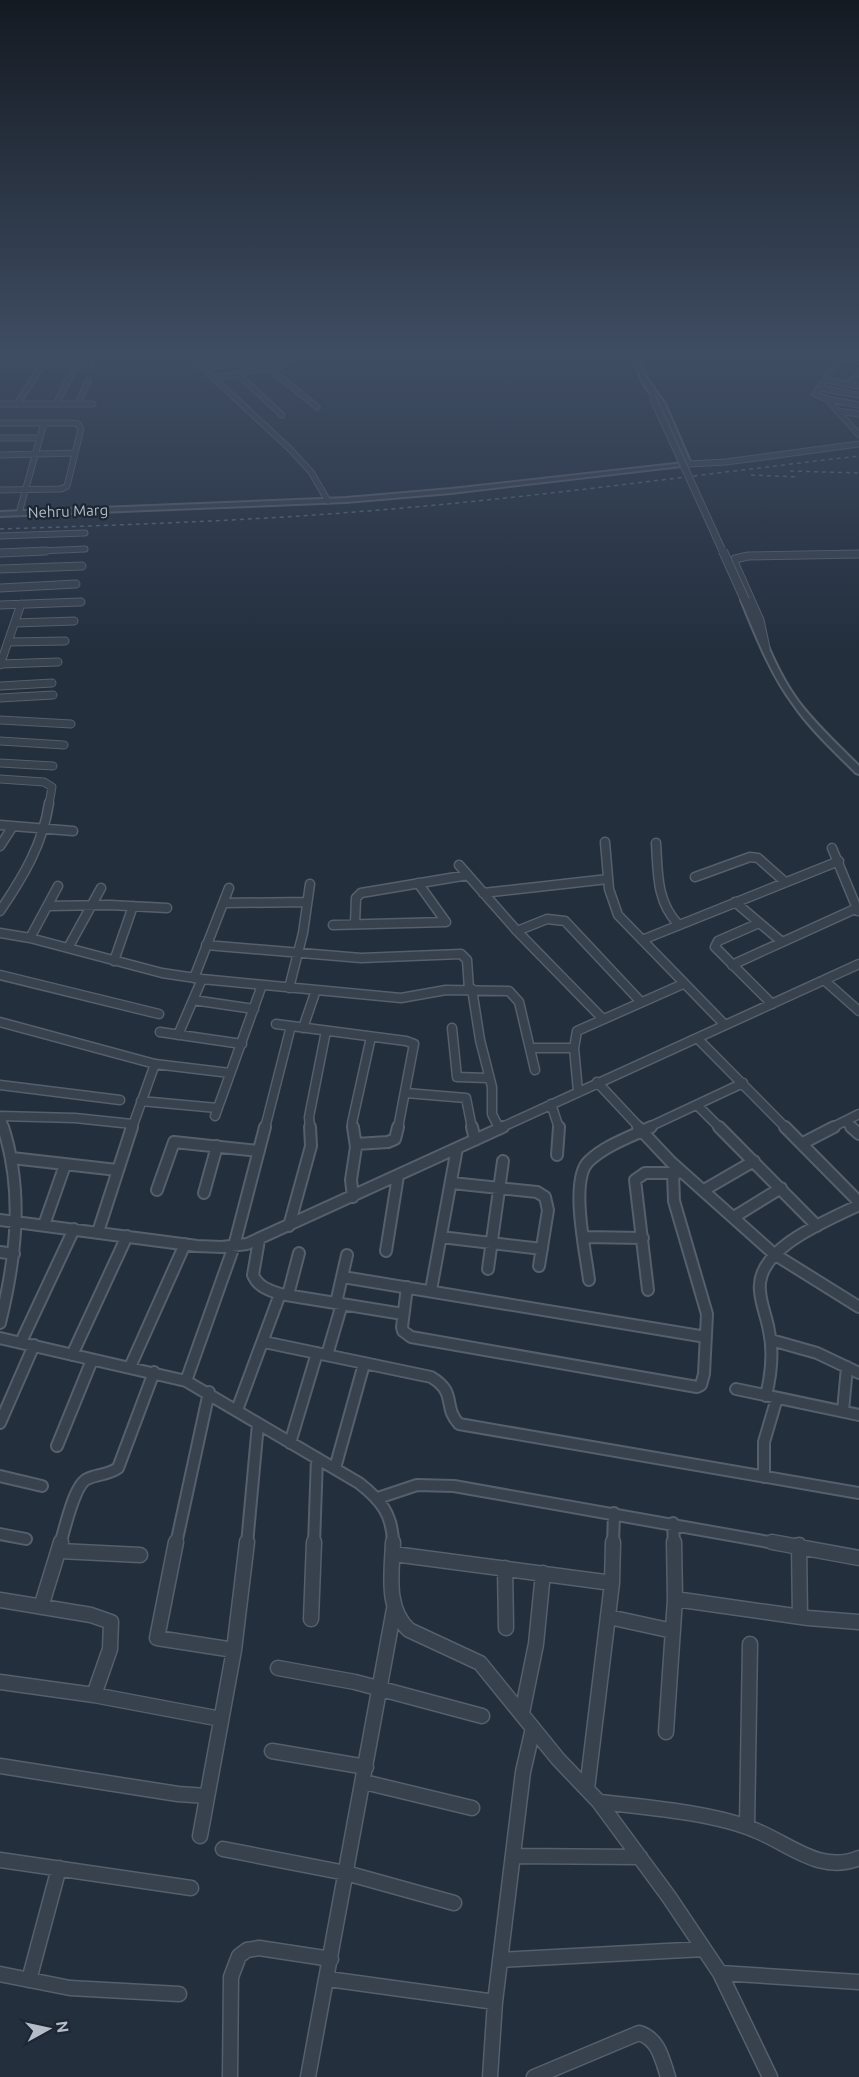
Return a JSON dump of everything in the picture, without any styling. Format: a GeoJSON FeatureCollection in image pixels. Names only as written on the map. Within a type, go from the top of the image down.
{"type":"FeatureCollection","features":[{"type":"Feature","properties":{"kind":"street"},"geometry":{"type":"LineString","coordinates":[[291,452],[318,482],[328,501]]}},
{"type":"Feature","properties":{"kind":"street"},"geometry":{"type":"LineString","coordinates":[[677,452],[780,679],[798,706],[859,771]]}},
{"type":"Feature","properties":{"kind":"street"},"geometry":{"type":"LineString","coordinates":[[683,452],[688,464],[737,461],[802,452]]}},
{"type":"Feature","properties":{"kind":"street"},"geometry":{"type":"LineString","coordinates":[[0,454],[75,453],[68,486],[61,489],[0,490]]}},
{"type":"Feature","properties":{"kind":"street"},"geometry":{"type":"LineString","coordinates":[[19,513],[36,454]]}},
{"type":"Feature","properties":{"kind":"street","name":"Nehru Marg"},"geometry":{"type":"LineString","coordinates":[[0,514],[328,501],[451,491],[688,464]]}},
{"type":"Feature","properties":{"kind":"street"},"geometry":{"type":"LineString","coordinates":[[0,536],[85,533]]}},
{"type":"Feature","properties":{"kind":"street"},"geometry":{"type":"LineString","coordinates":[[0,552],[85,549]]}},
{"type":"Feature","properties":{"kind":"street"},"geometry":{"type":"LineString","coordinates":[[767,651],[760,620],[735,564],[735,559],[859,555]]}},
{"type":"Feature","properties":{"kind":"street"},"geometry":{"type":"LineString","coordinates":[[0,569],[82,566]]}},
{"type":"Feature","properties":{"kind":"street"},"geometry":{"type":"LineString","coordinates":[[0,588],[76,584]]}},
{"type":"Feature","properties":{"kind":"street"},"geometry":{"type":"LineString","coordinates":[[0,605],[81,602]]}},
{"type":"Feature","properties":{"kind":"street"},"geometry":{"type":"LineString","coordinates":[[21,604],[0,664],[58,662]]}},
{"type":"Feature","properties":{"kind":"street"},"geometry":{"type":"LineString","coordinates":[[15,623],[74,621]]}},
{"type":"Feature","properties":{"kind":"street"},"geometry":{"type":"LineString","coordinates":[[9,642],[65,641]]}},
{"type":"Feature","properties":{"kind":"street"},"geometry":{"type":"LineString","coordinates":[[0,686],[52,683]]}},
{"type":"Feature","properties":{"kind":"street"},"geometry":{"type":"LineString","coordinates":[[0,698],[53,695]]}},
{"type":"Feature","properties":{"kind":"street"},"geometry":{"type":"LineString","coordinates":[[0,720],[71,724]]}},
{"type":"Feature","properties":{"kind":"street"},"geometry":{"type":"LineString","coordinates":[[0,741],[64,745]]}},
{"type":"Feature","properties":{"kind":"street"},"geometry":{"type":"LineString","coordinates":[[0,763],[53,766]]}},
{"type":"Feature","properties":{"kind":"street"},"geometry":{"type":"LineString","coordinates":[[0,911],[45,830],[51,785],[1,781]]}},
{"type":"Feature","properties":{"kind":"street"},"geometry":{"type":"LineString","coordinates":[[0,825],[73,831]]}},
{"type":"Feature","properties":{"kind":"street"},"geometry":{"type":"LineString","coordinates":[[0,846],[13,826]]}},
{"type":"Feature","properties":{"kind":"street"},"geometry":{"type":"LineString","coordinates":[[605,842],[610,897],[618,915],[725,1025]]}},
{"type":"Feature","properties":{"kind":"street"},"geometry":{"type":"LineString","coordinates":[[656,843],[662,900],[667,913],[678,924]]}},
{"type":"Feature","properties":{"kind":"street"},"geometry":{"type":"LineString","coordinates":[[732,965],[858,911],[832,848]]}},
{"type":"Feature","properties":{"kind":"street"},"geometry":{"type":"LineString","coordinates":[[695,877],[750,857],[758,858],[784,881]]}},
{"type":"Feature","properties":{"kind":"street"},"geometry":{"type":"LineString","coordinates":[[642,940],[784,881],[839,861]]}},
{"type":"Feature","properties":{"kind":"street"},"geometry":{"type":"LineString","coordinates":[[459,865],[517,931],[602,1018]]}},
{"type":"Feature","properties":{"kind":"street"},"geometry":{"type":"LineString","coordinates":[[355,924],[358,895],[468,875]]}},
{"type":"Feature","properties":{"kind":"street"},"geometry":{"type":"LineString","coordinates":[[483,893],[608,879]]}},
{"type":"Feature","properties":{"kind":"street"},"geometry":{"type":"LineString","coordinates":[[333,925],[446,922],[418,883]]}},
{"type":"Feature","properties":{"kind":"street"},"geometry":{"type":"LineString","coordinates":[[289,988],[299,954],[310,884]]}},
{"type":"Feature","properties":{"kind":"street"},"geometry":{"type":"LineString","coordinates":[[30,938],[58,886]]}},
{"type":"Feature","properties":{"kind":"street"},"geometry":{"type":"LineString","coordinates":[[68,948],[100,888]]}},
{"type":"Feature","properties":{"kind":"street"},"geometry":{"type":"LineString","coordinates":[[178,1035],[194,1000],[206,945],[229,888]]}},
{"type":"Feature","properties":{"kind":"street"},"geometry":{"type":"LineString","coordinates":[[224,903],[307,902]]}},
{"type":"Feature","properties":{"kind":"street"},"geometry":{"type":"LineString","coordinates":[[735,902],[782,942]]}},
{"type":"Feature","properties":{"kind":"street"},"geometry":{"type":"LineString","coordinates":[[48,906],[167,908]]}},
{"type":"Feature","properties":{"kind":"street"},"geometry":{"type":"LineString","coordinates":[[114,961],[133,906]]}},
{"type":"Feature","properties":{"kind":"street"},"geometry":{"type":"LineString","coordinates":[[517,931],[547,920],[565,921],[640,1001]]}},
{"type":"Feature","properties":{"kind":"street"},"geometry":{"type":"LineString","coordinates":[[759,923],[715,944],[717,950],[772,1004]]}},
{"type":"Feature","properties":{"kind":"street"},"geometry":{"type":"LineString","coordinates":[[0,933],[30,938],[114,961],[198,979],[410,998],[436,991],[471,989],[497,989],[513,993],[523,1013],[535,1070]]}},
{"type":"Feature","properties":{"kind":"street"},"geometry":{"type":"LineString","coordinates":[[206,945],[299,954],[383,958],[461,954],[467,960],[480,1040],[492,1087],[492,1114],[499,1129]]}},
{"type":"Feature","properties":{"kind":"street"},"geometry":{"type":"LineString","coordinates":[[0,1220],[185,1244],[234,1246],[259,1240],[597,1082],[859,964]]}},
{"type":"Feature","properties":{"kind":"street"},"geometry":{"type":"LineString","coordinates":[[0,975],[159,1014]]}},
{"type":"Feature","properties":{"kind":"street"},"geometry":{"type":"LineString","coordinates":[[824,980],[859,1011]]}},
{"type":"Feature","properties":{"kind":"street"},"geometry":{"type":"LineString","coordinates":[[578,1091],[574,1047],[577,1031],[640,1001],[684,984]]}},
{"type":"Feature","properties":{"kind":"street"},"geometry":{"type":"LineString","coordinates":[[141,1101],[216,1112],[262,986]]}},
{"type":"Feature","properties":{"kind":"street"},"geometry":{"type":"LineString","coordinates":[[303,1028],[316,990]]}},
{"type":"Feature","properties":{"kind":"street"},"geometry":{"type":"LineString","coordinates":[[194,1000],[254,1009]]}},
{"type":"Feature","properties":{"kind":"street"},"geometry":{"type":"LineString","coordinates":[[0,1022],[155,1064],[230,1073]]}},
{"type":"Feature","properties":{"kind":"street"},"geometry":{"type":"LineString","coordinates":[[276,1024],[406,1041],[414,1044],[395,1139],[388,1142],[356,1144]]}},
{"type":"Feature","properties":{"kind":"street"},"geometry":{"type":"LineString","coordinates":[[186,1381],[234,1246],[291,1026]]}},
{"type":"Feature","properties":{"kind":"street"},"geometry":{"type":"LineString","coordinates":[[452,1028],[457,1077],[488,1078]]}},
{"type":"Feature","properties":{"kind":"street"},"geometry":{"type":"LineString","coordinates":[[289,1226],[311,1146],[309,1117],[326,1031]]}},
{"type":"Feature","properties":{"kind":"street"},"geometry":{"type":"LineString","coordinates":[[160,1032],[242,1044]]}},
{"type":"Feature","properties":{"kind":"street"},"geometry":{"type":"LineString","coordinates":[[353,1197],[351,1180],[356,1144],[352,1123],[371,1037]]}},
{"type":"Feature","properties":{"kind":"street"},"geometry":{"type":"LineString","coordinates":[[697,1038],[803,1143],[859,1204],[818,1226],[774,1254],[761,1272],[762,1304],[771,1340],[771,1397],[764,1442],[764,1477]]}},
{"type":"Feature","properties":{"kind":"street"},"geometry":{"type":"LineString","coordinates":[[531,1048],[574,1047]]}},
{"type":"Feature","properties":{"kind":"street"},"geometry":{"type":"LineString","coordinates":[[98,1232],[132,1124],[155,1064]]}},
{"type":"Feature","properties":{"kind":"street"},"geometry":{"type":"LineString","coordinates":[[597,1082],[678,1173],[704,1190],[774,1254],[859,1307]]}},
{"type":"Feature","properties":{"kind":"street"},"geometry":{"type":"LineString","coordinates":[[589,1280],[585,1237],[580,1214],[580,1187],[587,1162],[597,1153],[743,1083]]}},
{"type":"Feature","properties":{"kind":"street"},"geometry":{"type":"LineString","coordinates":[[0,1085],[120,1100]]}},
{"type":"Feature","properties":{"kind":"street"},"geometry":{"type":"LineString","coordinates":[[406,1093],[466,1098],[475,1140]]}},
{"type":"Feature","properties":{"kind":"street"},"geometry":{"type":"LineString","coordinates":[[550,1104],[559,1127],[557,1155]]}},
{"type":"Feature","properties":{"kind":"street"},"geometry":{"type":"LineString","coordinates":[[697,1105],[818,1226]]}},
{"type":"Feature","properties":{"kind":"street"},"geometry":{"type":"LineString","coordinates":[[803,1143],[859,1114]]}},
{"type":"Feature","properties":{"kind":"street"},"geometry":{"type":"LineString","coordinates":[[0,1323],[4,1294],[14,1254],[17,1222],[12,1158],[4,1141],[0,1116],[75,1118],[132,1124]]}},
{"type":"Feature","properties":{"kind":"street"},"geometry":{"type":"LineString","coordinates":[[845,1121],[859,1134]]}},
{"type":"Feature","properties":{"kind":"street"},"geometry":{"type":"LineString","coordinates":[[157,1190],[174,1142],[259,1151]]}},
{"type":"Feature","properties":{"kind":"street"},"geometry":{"type":"LineString","coordinates":[[204,1193],[217,1146]]}},
{"type":"Feature","properties":{"kind":"street"},"geometry":{"type":"LineString","coordinates":[[431,1290],[457,1148]]}},
{"type":"Feature","properties":{"kind":"street"},"geometry":{"type":"LineString","coordinates":[[12,1158],[117,1170]]}},
{"type":"Feature","properties":{"kind":"street"},"geometry":{"type":"LineString","coordinates":[[488,1269],[503,1161]]}},
{"type":"Feature","properties":{"kind":"street"},"geometry":{"type":"LineString","coordinates":[[704,1190],[754,1161]]}},
{"type":"Feature","properties":{"kind":"street"},"geometry":{"type":"LineString","coordinates":[[44,1225],[65,1165]]}},
{"type":"Feature","properties":{"kind":"street"},"geometry":{"type":"LineString","coordinates":[[648,1290],[636,1180],[645,1173],[678,1173]]}},
{"type":"Feature","properties":{"kind":"street"},"geometry":{"type":"LineString","coordinates":[[407,1287],[403,1331],[411,1337],[697,1387],[703,1382],[706,1337],[705,1303],[674,1201],[678,1173]]}},
{"type":"Feature","properties":{"kind":"street"},"geometry":{"type":"LineString","coordinates":[[386,1251],[398,1176]]}},
{"type":"Feature","properties":{"kind":"street"},"geometry":{"type":"LineString","coordinates":[[452,1184],[537,1192],[545,1196],[549,1202],[539,1266]]}},
{"type":"Feature","properties":{"kind":"street"},"geometry":{"type":"LineString","coordinates":[[734,1217],[781,1188]]}},
{"type":"Feature","properties":{"kind":"street"},"geometry":{"type":"LineString","coordinates":[[0,1423],[28,1344],[74,1229]]}},
{"type":"Feature","properties":{"kind":"street"},"geometry":{"type":"LineString","coordinates":[[72,1355],[128,1236]]}},
{"type":"Feature","properties":{"kind":"street"},"geometry":{"type":"LineString","coordinates":[[441,1237],[542,1249]]}},
{"type":"Feature","properties":{"kind":"street"},"geometry":{"type":"LineString","coordinates":[[585,1237],[643,1238]]}},
{"type":"Feature","properties":{"kind":"street"},"geometry":{"type":"LineString","coordinates":[[259,1240],[254,1266],[254,1281],[262,1288],[284,1295],[403,1314]]}},
{"type":"Feature","properties":{"kind":"street"},"geometry":{"type":"LineString","coordinates":[[130,1367],[185,1244]]}},
{"type":"Feature","properties":{"kind":"street"},"geometry":{"type":"LineString","coordinates":[[0,1252],[14,1254]]}},
{"type":"Feature","properties":{"kind":"street"},"geometry":{"type":"LineString","coordinates":[[237,1410],[299,1253]]}},
{"type":"Feature","properties":{"kind":"street"},"geometry":{"type":"LineString","coordinates":[[290,1443],[339,1303],[347,1255]]}},
{"type":"Feature","properties":{"kind":"street"},"geometry":{"type":"LineString","coordinates":[[342,1276],[706,1337]]}},
{"type":"Feature","properties":{"kind":"street"},"geometry":{"type":"LineString","coordinates":[[0,1338],[186,1381],[209,1392],[258,1424],[335,1468],[378,1498],[386,1512],[393,1532],[394,1609],[328,1979],[308,2077]]}},
{"type":"Feature","properties":{"kind":"street"},"geometry":{"type":"LineString","coordinates":[[771,1340],[817,1353],[859,1373]]}},
{"type":"Feature","properties":{"kind":"street"},"geometry":{"type":"LineString","coordinates":[[264,1342],[431,1377],[447,1389],[451,1399],[451,1414],[459,1424],[859,1493]]}},
{"type":"Feature","properties":{"kind":"street"},"geometry":{"type":"LineString","coordinates":[[57,1446],[92,1360]]}},
{"type":"Feature","properties":{"kind":"street"},"geometry":{"type":"LineString","coordinates":[[335,1468],[364,1364]]}},
{"type":"Feature","properties":{"kind":"street"},"geometry":{"type":"LineString","coordinates":[[843,1411],[848,1366]]}},
{"type":"Feature","properties":{"kind":"street"},"geometry":{"type":"LineString","coordinates":[[41,1607],[79,1484],[90,1476],[106,1474],[118,1468],[154,1372]]}},
{"type":"Feature","properties":{"kind":"street"},"geometry":{"type":"LineString","coordinates":[[736,1389],[859,1415]]}},
{"type":"Feature","properties":{"kind":"street"},"geometry":{"type":"LineString","coordinates":[[209,1392],[156,1634],[157,1638],[165,1641],[234,1650]]}},
{"type":"Feature","properties":{"kind":"street"},"geometry":{"type":"LineString","coordinates":[[200,1836],[234,1650],[244,1573],[258,1424]]}},
{"type":"Feature","properties":{"kind":"street"},"geometry":{"type":"LineString","coordinates":[[311,1619],[317,1458]]}},
{"type":"Feature","properties":{"kind":"street"},"geometry":{"type":"LineString","coordinates":[[0,1476],[42,1486]]}},
{"type":"Feature","properties":{"kind":"street"},"geometry":{"type":"LineString","coordinates":[[378,1498],[408,1487],[434,1485],[673,1523],[859,1558]]}},
{"type":"Feature","properties":{"kind":"street"},"geometry":{"type":"LineString","coordinates":[[587,1789],[609,1617],[614,1513]]}},
{"type":"Feature","properties":{"kind":"street"},"geometry":{"type":"LineString","coordinates":[[666,1732],[674,1631],[673,1523]]}},
{"type":"Feature","properties":{"kind":"street"},"geometry":{"type":"LineString","coordinates":[[0,1534],[26,1539]]}},
{"type":"Feature","properties":{"kind":"street"},"geometry":{"type":"LineString","coordinates":[[799,1545],[800,1617]]}},
{"type":"Feature","properties":{"kind":"street"},"geometry":{"type":"LineString","coordinates":[[60,1551],[140,1556]]}},
{"type":"Feature","properties":{"kind":"street"},"geometry":{"type":"LineString","coordinates":[[394,1554],[612,1583]]}},
{"type":"Feature","properties":{"kind":"street"},"geometry":{"type":"LineString","coordinates":[[505,1568],[506,1628]]}},
{"type":"Feature","properties":{"kind":"street"},"geometry":{"type":"LineString","coordinates":[[522,1713],[532,1670],[540,1618],[543,1573]]}},
{"type":"Feature","properties":{"kind":"street"},"geometry":{"type":"LineString","coordinates":[[675,1599],[800,1617],[859,1622]]}},
{"type":"Feature","properties":{"kind":"street"},"geometry":{"type":"LineString","coordinates":[[0,1600],[104,1618],[111,1622],[112,1640],[94,1695]]}},
{"type":"Feature","properties":{"kind":"street"},"geometry":{"type":"LineString","coordinates":[[394,1609],[400,1622],[409,1630],[469,1656],[480,1664],[599,1802],[720,1973],[770,2077]]}},
{"type":"Feature","properties":{"kind":"street"},"geometry":{"type":"LineString","coordinates":[[609,1617],[674,1631]]}},
{"type":"Feature","properties":{"kind":"street"},"geometry":{"type":"LineString","coordinates":[[747,1827],[750,1644]]}},
{"type":"Feature","properties":{"kind":"street"},"geometry":{"type":"LineString","coordinates":[[278,1668],[312,1672],[482,1716]]}},
{"type":"Feature","properties":{"kind":"street"},"geometry":{"type":"LineString","coordinates":[[0,1682],[94,1695],[221,1719]]}},
{"type":"Feature","properties":{"kind":"street"},"geometry":{"type":"LineString","coordinates":[[489,2077],[495,2002],[523,1772],[533,1728]]}},
{"type":"Feature","properties":{"kind":"street"},"geometry":{"type":"LineString","coordinates":[[272,1751],[365,1775],[472,1808]]}},
{"type":"Feature","properties":{"kind":"street"},"geometry":{"type":"LineString","coordinates":[[0,1766],[178,1794],[207,1796]]}},
{"type":"Feature","properties":{"kind":"street"},"geometry":{"type":"LineString","coordinates":[[599,1802],[642,1806],[747,1827],[770,1836],[818,1862],[837,1864],[859,1858]]}},
{"type":"Feature","properties":{"kind":"street"},"geometry":{"type":"LineString","coordinates":[[223,1848],[346,1873],[454,1903]]}},
{"type":"Feature","properties":{"kind":"street"},"geometry":{"type":"LineString","coordinates":[[513,1857],[640,1857]]}},
{"type":"Feature","properties":{"kind":"street"},"geometry":{"type":"LineString","coordinates":[[0,1860],[191,1888]]}},
{"type":"Feature","properties":{"kind":"street"},"geometry":{"type":"LineString","coordinates":[[29,1980],[59,1868]]}},
{"type":"Feature","properties":{"kind":"street"},"geometry":{"type":"LineString","coordinates":[[230,2077],[231,1977],[240,1953],[259,1948],[331,1959]]}},
{"type":"Feature","properties":{"kind":"street"},"geometry":{"type":"LineString","coordinates":[[500,1960],[704,1949]]}},
{"type":"Feature","properties":{"kind":"street"},"geometry":{"type":"LineString","coordinates":[[720,1973],[859,1982]]}},
{"type":"Feature","properties":{"kind":"street"},"geometry":{"type":"LineString","coordinates":[[0,1974],[70,1988],[179,1994]]}},
{"type":"Feature","properties":{"kind":"street"},"geometry":{"type":"LineString","coordinates":[[328,1979],[495,2002]]}},
{"type":"Feature","properties":{"kind":"street"},"geometry":{"type":"LineString","coordinates":[[534,2077],[639,2033],[646,2034],[652,2039],[668,2077]]}},
{"type":"Feature","properties":{"kind":"railway"},"geometry":{"type":"LineString","coordinates":[[0,529],[229,520],[429,506],[859,456]]}},
{"type":"Feature","properties":{"kind":"railway"},"geometry":{"type":"LineString","coordinates":[[790,471],[859,473]]}},
{"type":"Feature","properties":{"kind":"railway"},"geometry":{"type":"LineString","coordinates":[[751,475],[799,477]]}}]}
